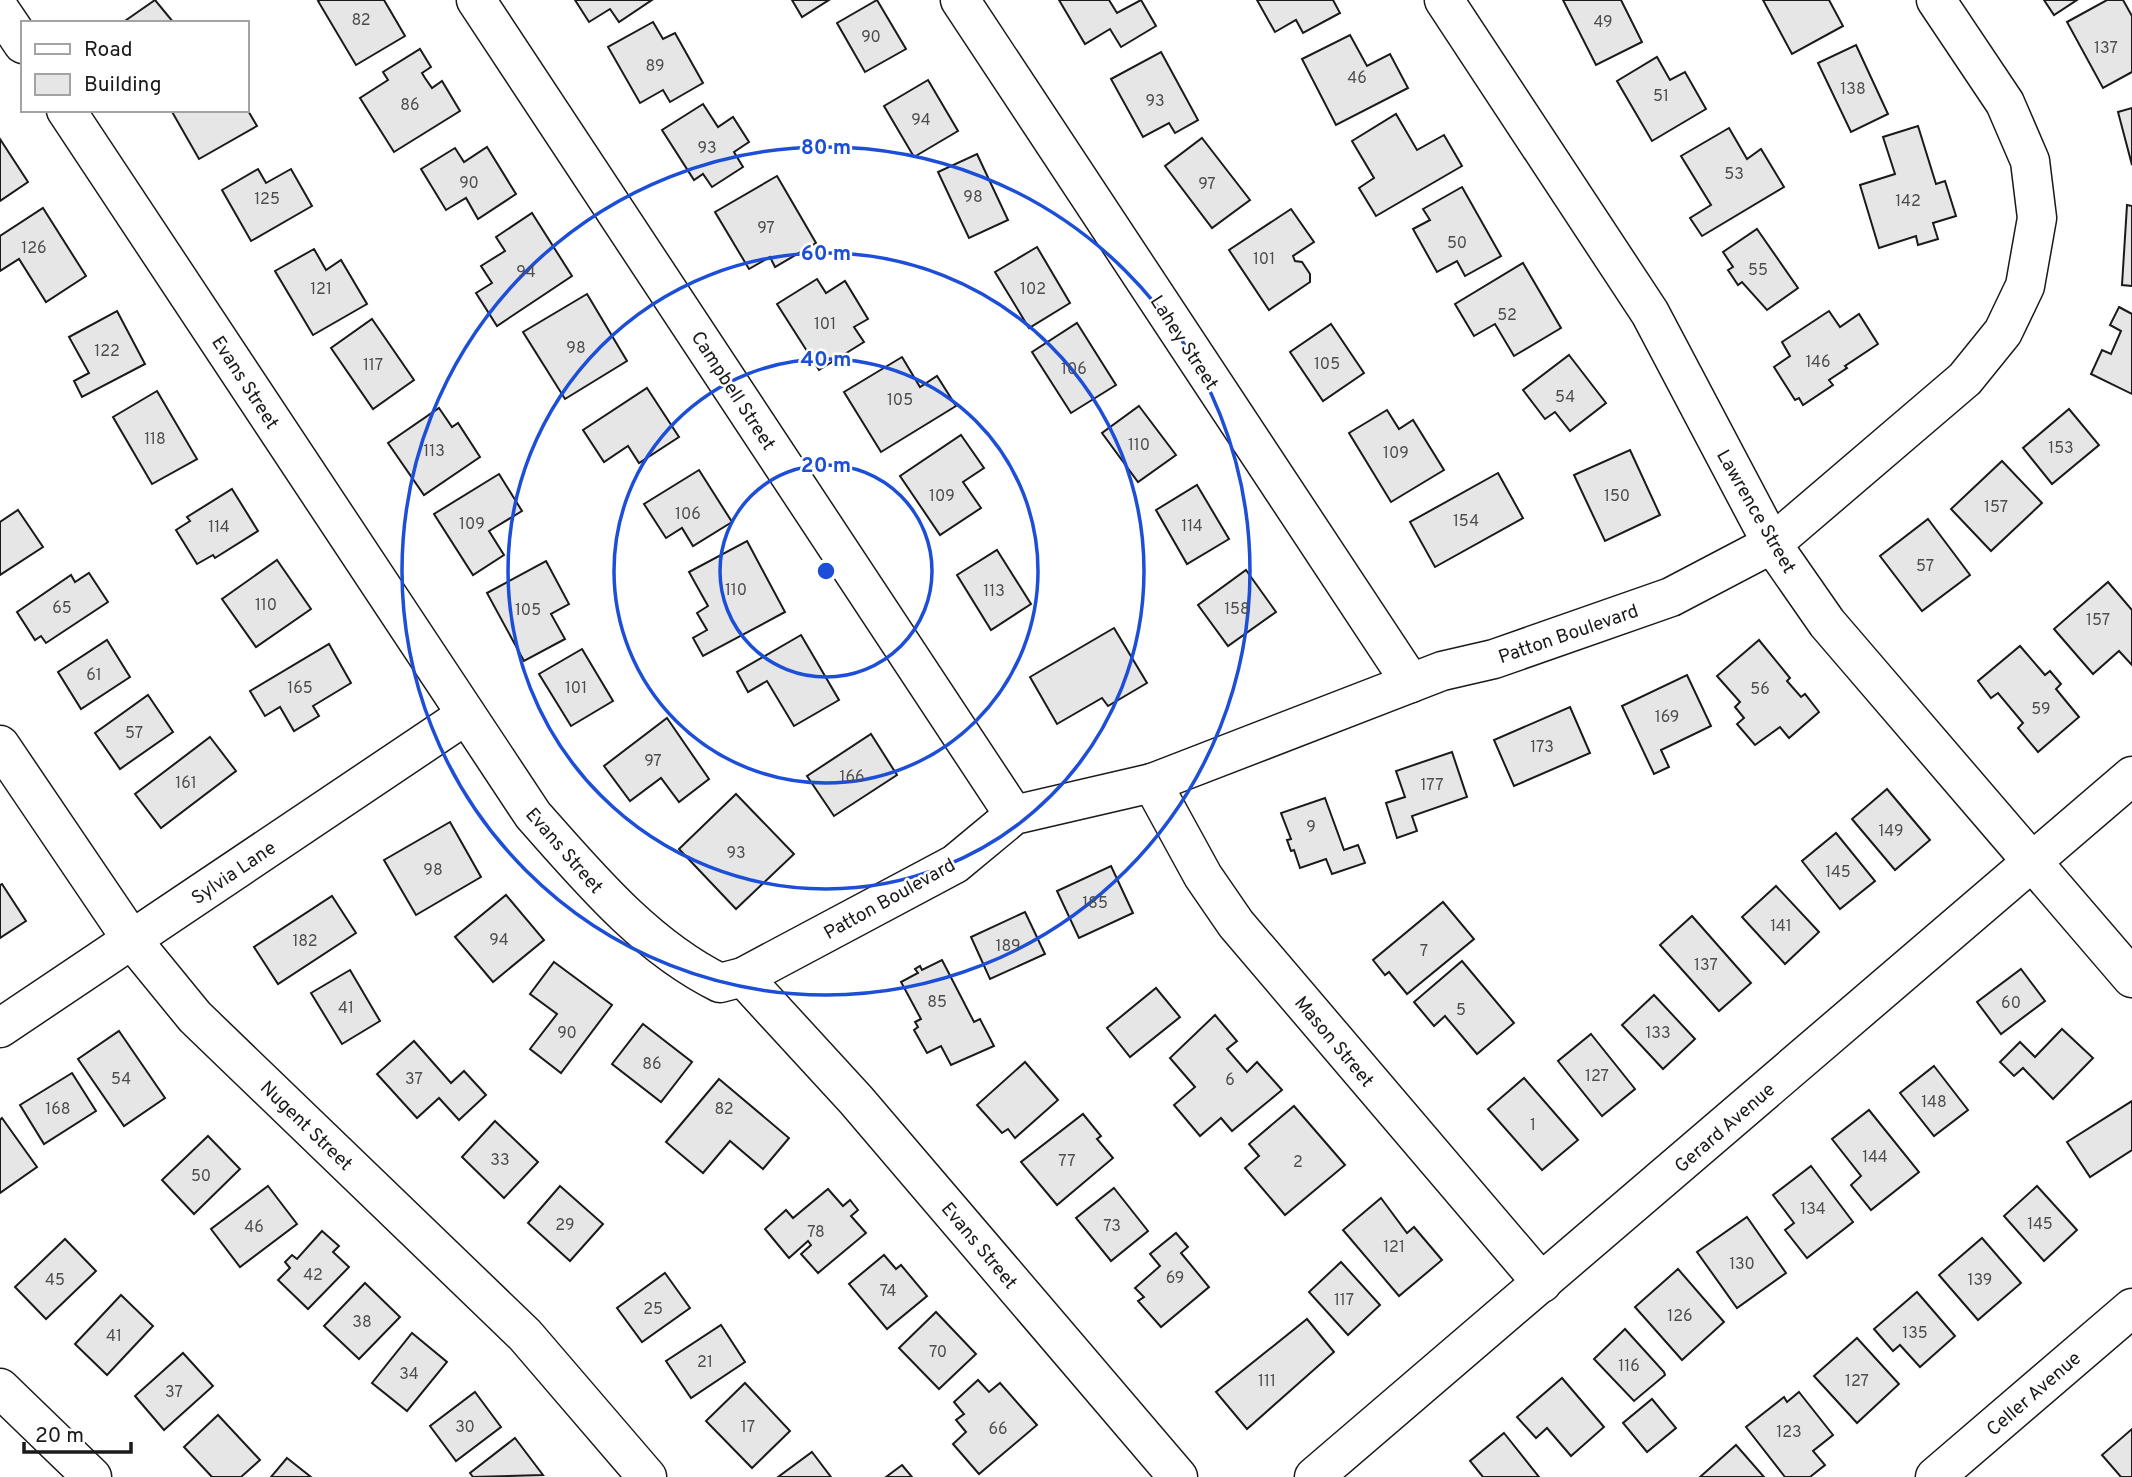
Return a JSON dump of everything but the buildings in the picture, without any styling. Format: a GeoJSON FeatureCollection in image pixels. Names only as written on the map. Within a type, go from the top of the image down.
{"type":"FeatureCollection","features":[{"type":"Feature","properties":{"kind":"street","name":"Campbell Street"},"geometry":{"type":"LineString","coordinates":[[477,0],[1014,815]]}},
{"type":"Feature","properties":{"kind":"street","name":"Lahey Street"},"geometry":{"type":"LineString","coordinates":[[960,0],[1411,683]]}},
{"type":"Feature","properties":{"kind":"street","name":"Lawrence Street"},"geometry":{"type":"LineString","coordinates":[[1444,0],[1650,313],[1772,544],[1827,623],[2132,978]]}},
{"type":"Feature","properties":{"kind":"street","name":"Patton Boulevard"},"geometry":{"type":"LineString","coordinates":[[743,977],[955,864],[1014,815],[1152,783],[1442,671],[1494,660],[1671,597],[1772,544],[1965,379],[2003,332],[2025,286],[2037,218],[2030,161],[2005,103],[1936,0]]}},
{"type":"Feature","properties":{"kind":"street"},"geometry":{"type":"LineString","coordinates":[[0,10],[21,41]]}},
{"type":"Feature","properties":{"kind":"street","name":"Evans Street"},"geometry":{"type":"LineString","coordinates":[[67,112],[533,816],[600,891],[688,968],[720,983],[743,977],[856,1100],[1178,1477]]}},
{"type":"Feature","properties":{"kind":"street","name":"Sylvia Lane"},"geometry":{"type":"LineString","coordinates":[[0,1028],[466,715]]}},
{"type":"Feature","properties":{"kind":"street","name":"Nugent Street"},"geometry":{"type":"LineString","coordinates":[[0,745],[132,940],[195,1017],[525,1335],[647,1477]]}},
{"type":"Feature","properties":{"kind":"street","name":"Gerard Avenue"},"geometry":{"type":"LineString","coordinates":[[1314,1477],[2132,776]]}},
{"type":"Feature","properties":{"kind":"street","name":"Mason Street"},"geometry":{"type":"LineString","coordinates":[[1152,783],[1203,876],[1236,924],[1542,1283]]}},
{"type":"Feature","properties":{"kind":"street","name":"Celler Avenue"},"geometry":{"type":"LineString","coordinates":[[1935,1477],[2132,1308]]}},
{"type":"Feature","properties":{"kind":"street"},"geometry":{"type":"LineString","coordinates":[[0,1388],[92,1477]]}}]}
